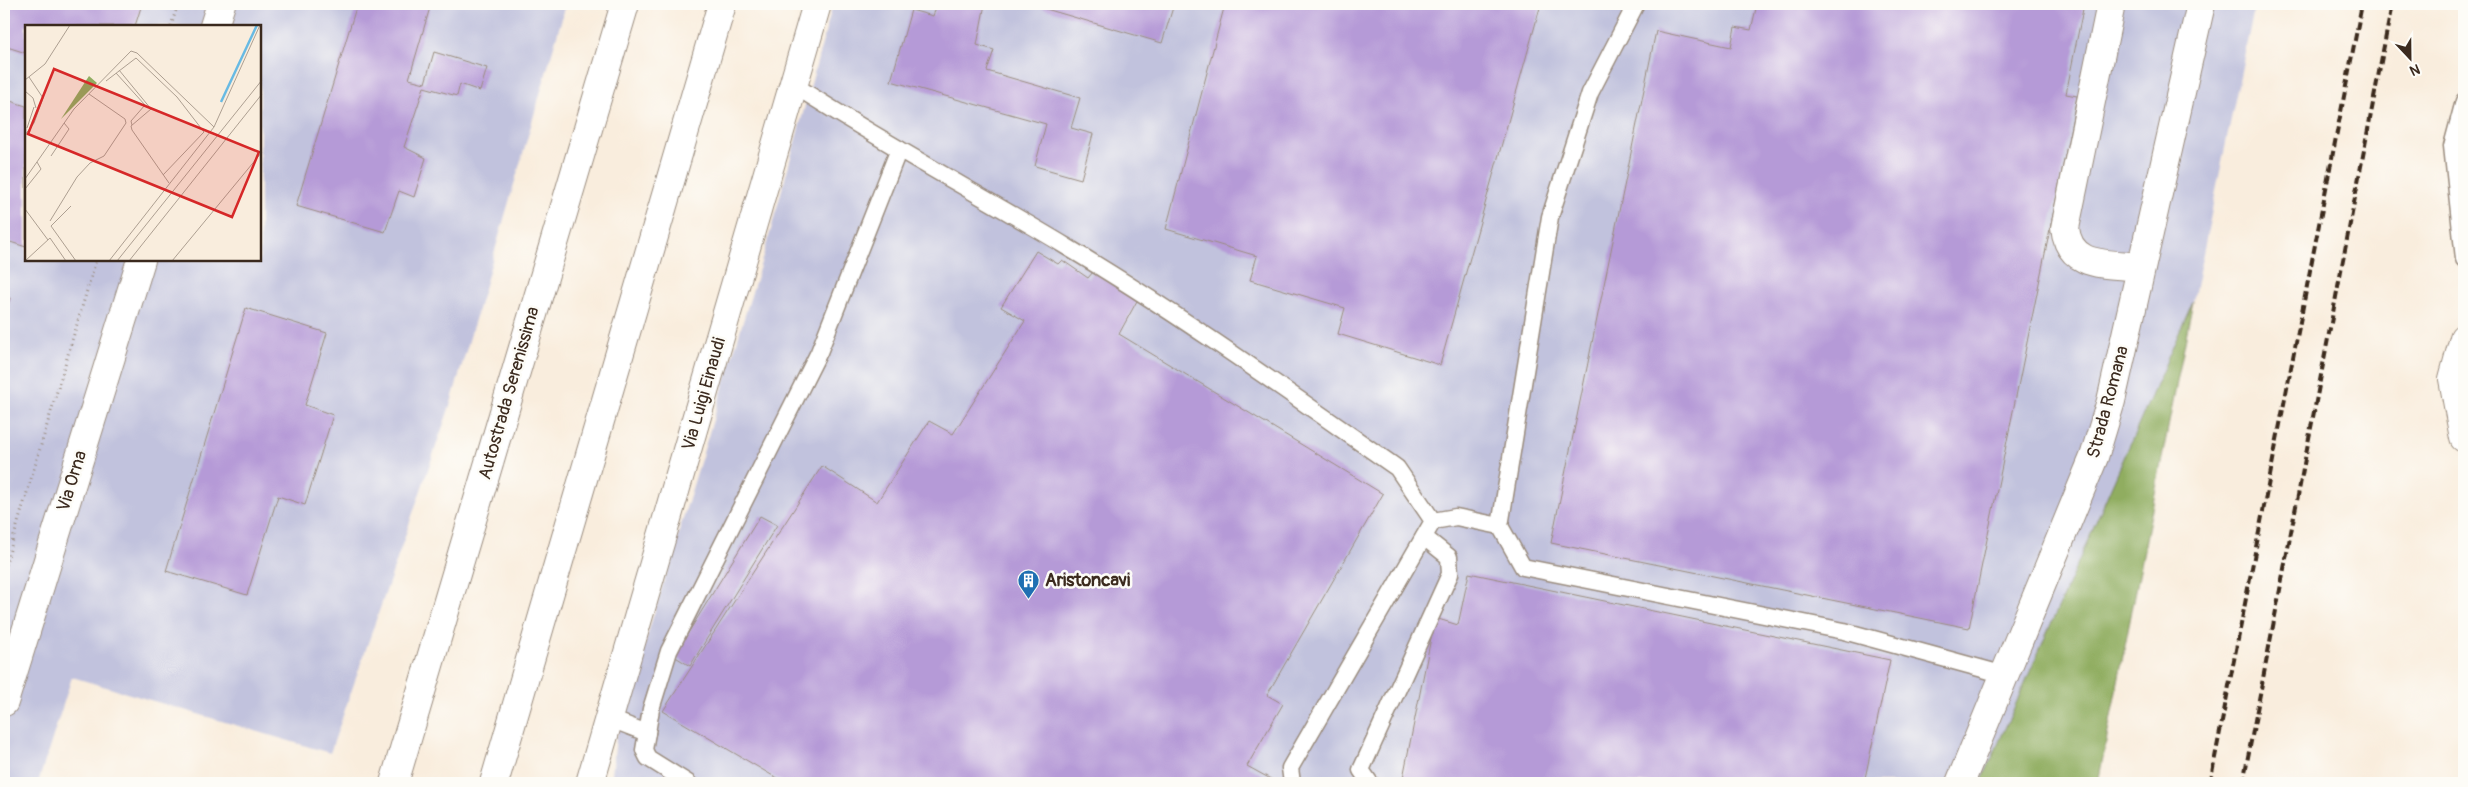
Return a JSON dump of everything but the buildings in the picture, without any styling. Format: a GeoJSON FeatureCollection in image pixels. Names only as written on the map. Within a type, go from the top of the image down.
{"type":"FeatureCollection","features":[{"type":"Feature","properties":{"kind":"main road"},"geometry":{"type":"LineString","coordinates":[[214,25],[220,4]]}},
{"type":"Feature","properties":{"kind":"main road","name":"Autostrada Serenissima"},"geometry":{"type":"LineString","coordinates":[[394,783],[625,4]]}},
{"type":"Feature","properties":{"kind":"main road"},"geometry":{"type":"LineString","coordinates":[[494,783],[722,4]]}},
{"type":"Feature","properties":{"kind":"main road","name":"Via Luigi Einaudi"},"geometry":{"type":"LineString","coordinates":[[590,783],[817,4]]}},
{"type":"Feature","properties":{"kind":"main road"},"geometry":{"type":"LineString","coordinates":[[2110,4],[2065,228],[2066,241],[2072,252],[2083,260],[2141,267]]}},
{"type":"Feature","properties":{"kind":"main road","name":"Strada Romana"},"geometry":{"type":"LineString","coordinates":[[1960,783],[2094,457],[2112,401],[2201,4]]}},
{"type":"Feature","properties":{"kind":"main road","name":"Via Orna"},"geometry":{"type":"LineString","coordinates":[[4,702],[141,261]]}},
{"type":"Feature","properties":{"kind":"main road"},"geometry":{"type":"LineString","coordinates":[[2464,338],[2452,379],[2464,438]]}},
{"type":"Feature","properties":{"kind":"lane"},"geometry":{"type":"LineString","coordinates":[[1636,4],[1590,93],[1550,217],[1500,526],[1523,567],[1844,631],[2005,675]]}},
{"type":"Feature","properties":{"kind":"lane"},"geometry":{"type":"LineString","coordinates":[[794,85],[853,123],[1068,247],[1160,304],[1396,468],[1433,521]]}},
{"type":"Feature","properties":{"kind":"lane"},"geometry":{"type":"LineString","coordinates":[[2464,101],[2452,146],[2464,259]]}},
{"type":"Feature","properties":{"kind":"lane"},"geometry":{"type":"LineString","coordinates":[[688,783],[648,758],[644,750],[651,708],[669,651],[819,352],[899,149]]}},
{"type":"Feature","properties":{"kind":"lane"},"geometry":{"type":"LineString","coordinates":[[1292,783],[1290,768],[1433,521],[1456,516],[1500,526]]}},
{"type":"Feature","properties":{"kind":"lane"},"geometry":{"type":"LineString","coordinates":[[1370,783],[1361,770],[1450,574],[1449,557],[1424,537]]}},
{"type":"Feature","properties":{"kind":"lane"},"geometry":{"type":"LineString","coordinates":[[608,718],[647,733]]}},
{"type":"Feature","properties":{"kind":"path"},"geometry":{"type":"LineString","coordinates":[[171,25],[178,4]]}},
{"type":"Feature","properties":{"kind":"path"},"geometry":{"type":"LineString","coordinates":[[4,570],[96,261]]}},
{"type":"Feature","properties":{"kind":"shaded area"},"geometry":{"type":"Polygon","coordinates":[[[4,4],[566,4],[451,403],[330,753],[72,677],[38,783],[4,783],[4,4]]]}},
{"type":"Feature","properties":{"kind":"shaded area"},"geometry":{"type":"Polygon","coordinates":[[[833,4],[2255,4],[2193,301],[1981,783],[611,783],[616,738],[770,233],[833,4]]]}},
{"type":"Feature","properties":{"kind":"green space"},"geometry":{"type":"Polygon","coordinates":[[[2193,301],[2098,783],[1981,783],[2193,301]]]}},
{"type":"Feature","properties":{"kind":"railway"},"geometry":{"type":"LineString","coordinates":[[2210,783],[2362,4]]}},
{"type":"Feature","properties":{"kind":"railway"},"geometry":{"type":"LineString","coordinates":[[2243,783],[2392,4]]}},
{"type":"Feature","properties":{"kind":"place","name":"Aristoncavi"},"geometry":{"type":"Point","coordinates":[1029,599]}}]}
